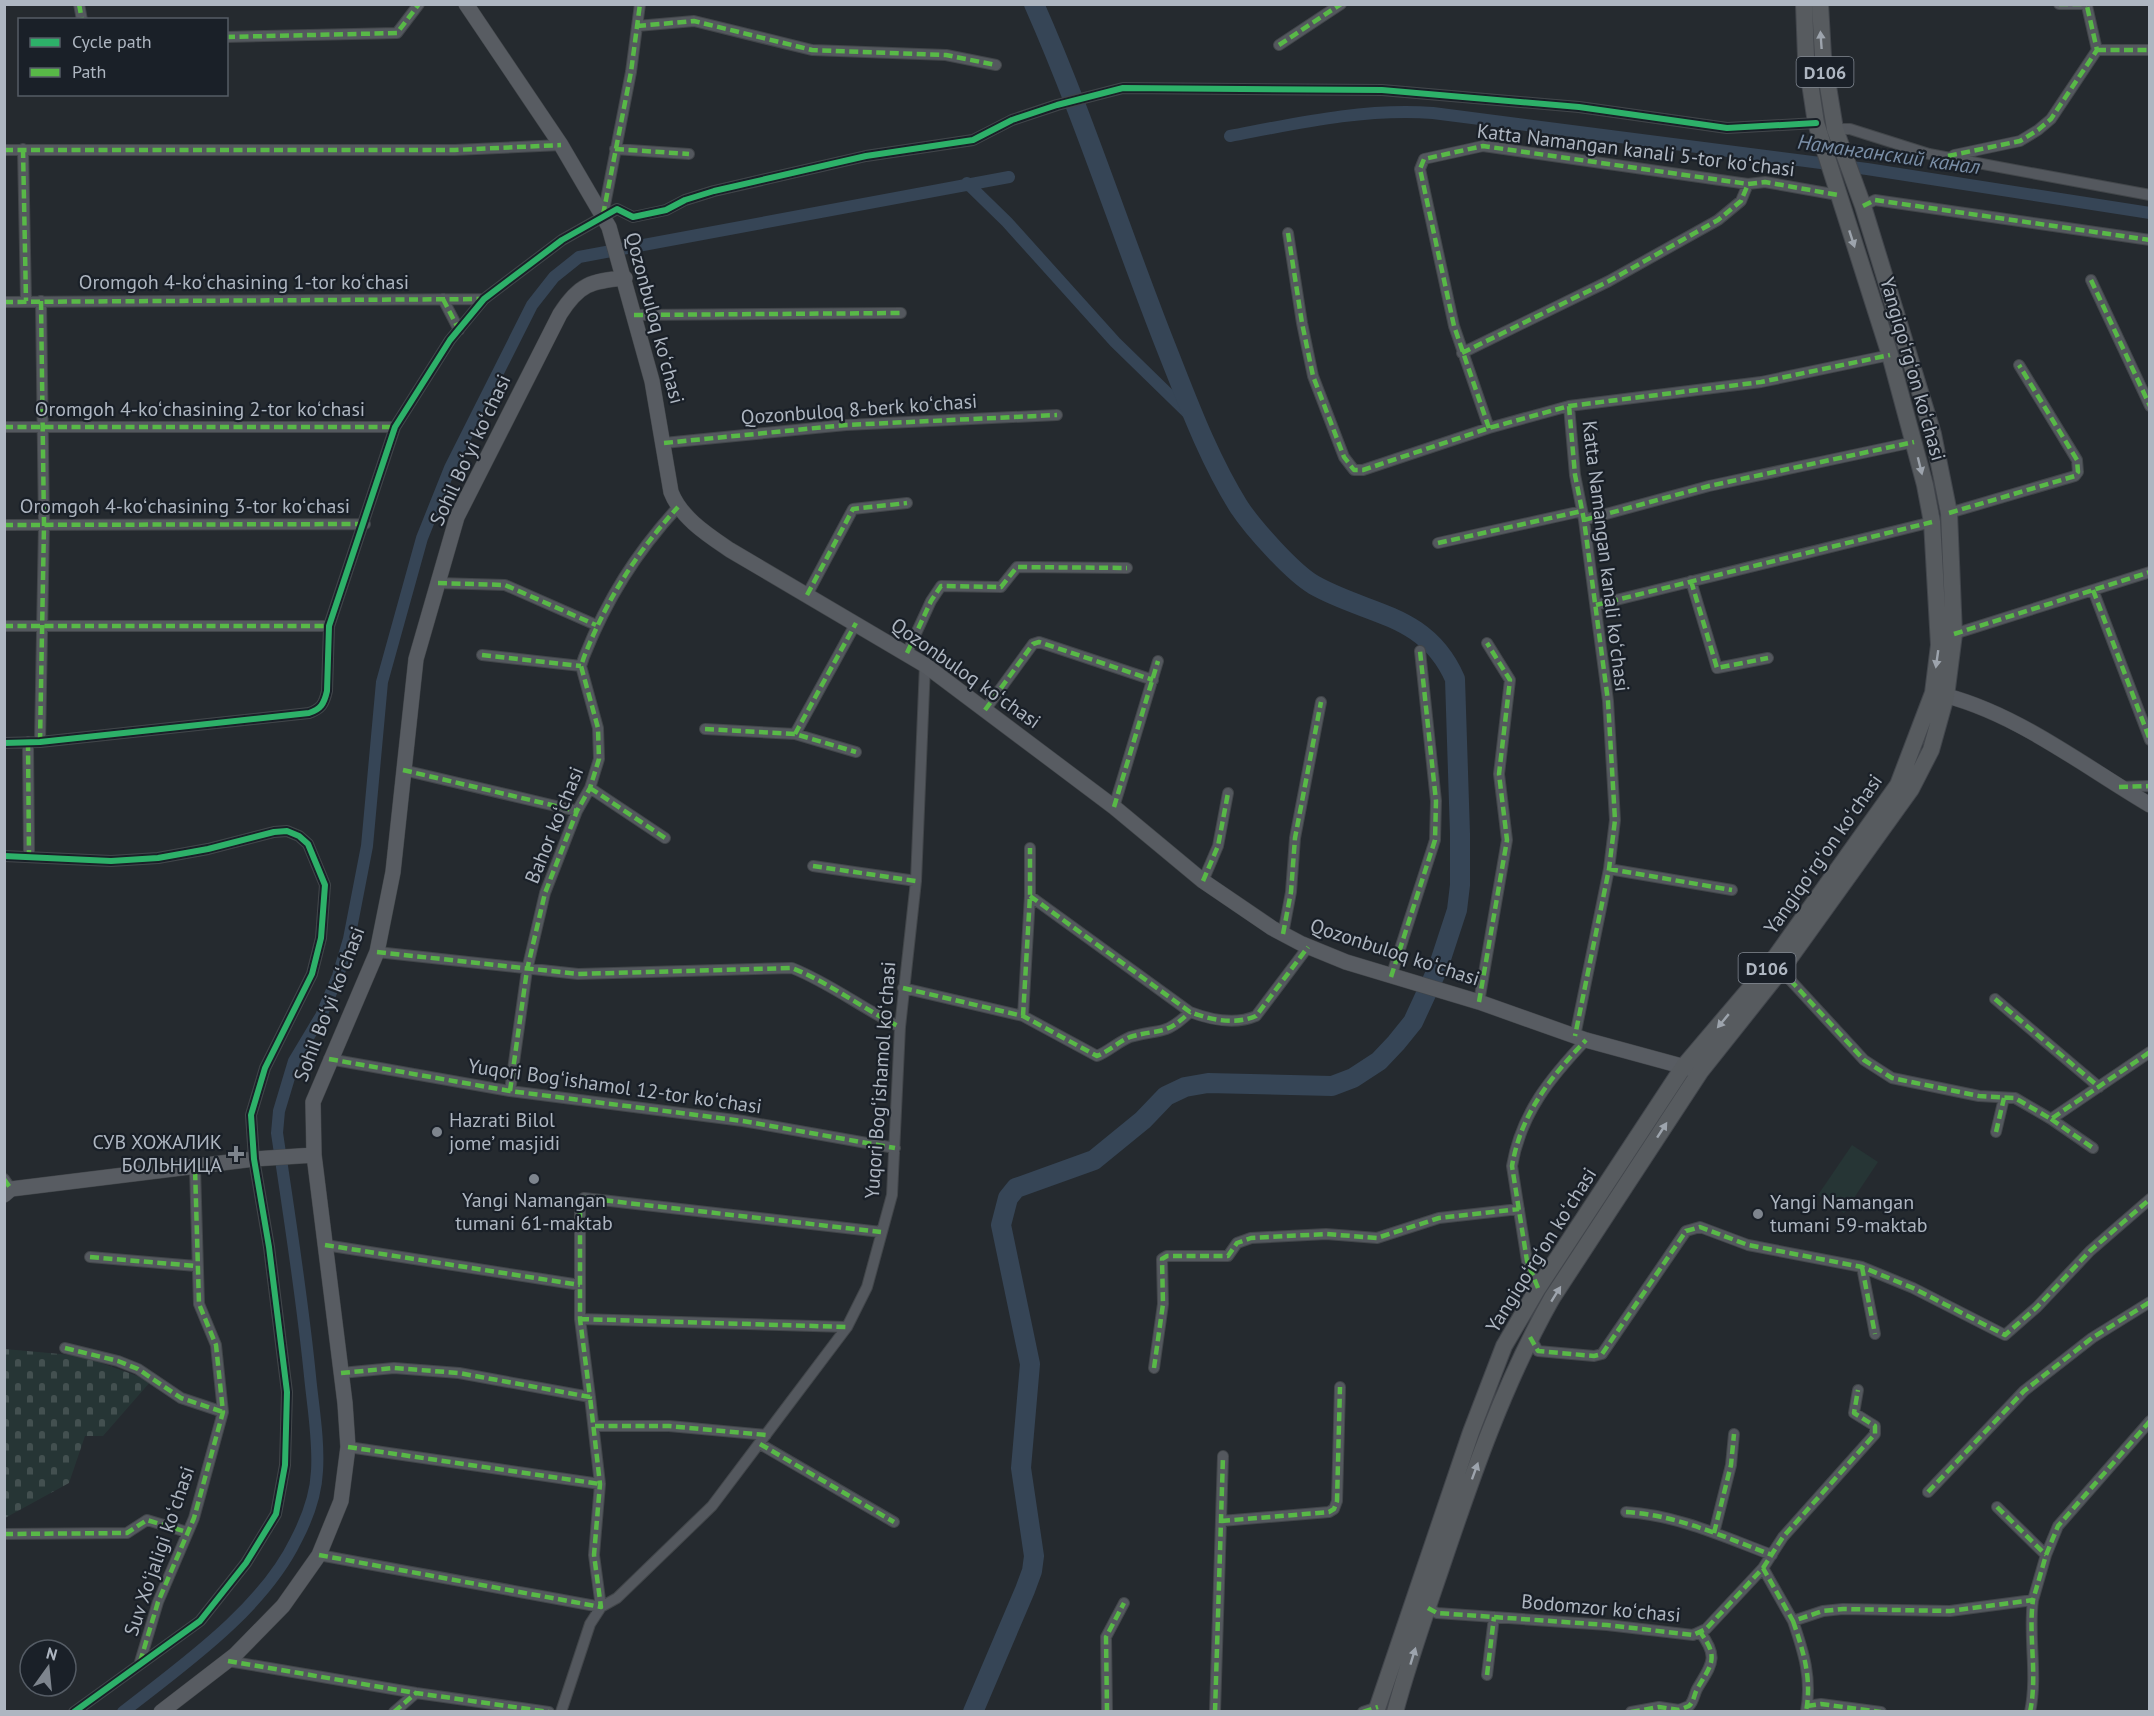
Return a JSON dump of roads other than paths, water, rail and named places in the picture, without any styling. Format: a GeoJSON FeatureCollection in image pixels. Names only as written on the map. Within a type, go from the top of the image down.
{"type":"FeatureCollection","features":[{"type":"Feature","properties":{"kind":"main road","name":"Qozonbuloq koʻchasi"},"geometry":{"type":"LineString","coordinates":[[466,4],[561,145],[606,221],[623,271],[652,381],[671,492],[678,507],[700,528],[730,550],[907,653],[1114,807],[1203,881],[1283,934],[1308,947],[1391,977],[1479,1002],[1580,1038],[1692,1069]]}},
{"type":"Feature","properties":{"kind":"main road","name":"D106"},"geometry":{"type":"LineString","coordinates":[[1804,4],[1806,57],[1818,131],[1836,189]]}},
{"type":"Feature","properties":{"kind":"main road","name":"D106"},"geometry":{"type":"LineString","coordinates":[[1820,4],[1822,56],[1837,134]]}},
{"type":"Feature","properties":{"kind":"main road","name":"Yangiqoʻrgʻon koʻchasi"},"geometry":{"type":"LineString","coordinates":[[1395,1712],[1428,1608],[1488,1435],[1530,1337],[1692,1069],[1781,970],[1911,789],[1931,750],[1940,694],[1954,634],[1949,513],[1933,434],[1863,206],[1837,134]]}},
{"type":"Feature","properties":{"kind":"main road","name":"Yangiqoʻrgʻon koʻchasi"},"geometry":{"type":"LineString","coordinates":[[1372,1710],[1504,1346],[1538,1288],[1692,1069],[1898,784],[1940,694],[1932,522],[1914,442],[1890,355],[1836,189]]}},
{"type":"Feature","properties":{"kind":"main road","name":"Sohil Boʻyi koʻchasi"},"geometry":{"type":"LineString","coordinates":[[161,1712],[228,1661],[283,1606],[319,1556],[341,1501],[348,1447],[325,1245],[309,1156],[313,1102],[329,1059],[376,952],[393,872],[416,659],[458,517],[487,453],[560,314],[573,295],[585,286],[623,271]]}},
{"type":"Feature","properties":{"kind":"main road"},"geometry":{"type":"LineString","coordinates":[[1940,694],[1979,707],[2026,731],[2150,805]]}},
{"type":"Feature","properties":{"kind":"main road"},"geometry":{"type":"LineString","coordinates":[[7,1188],[258,1159],[309,1156]]}},
{"type":"Feature","properties":{"kind":"street"},"geometry":{"type":"LineString","coordinates":[[228,37],[398,33],[419,4]]}},
{"type":"Feature","properties":{"kind":"street"},"geometry":{"type":"LineString","coordinates":[[606,221],[615,149],[630,80],[640,4]]}},
{"type":"Feature","properties":{"kind":"street"},"geometry":{"type":"LineString","coordinates":[[1279,45],[1341,4]]}},
{"type":"Feature","properties":{"kind":"street"},"geometry":{"type":"LineString","coordinates":[[1948,156],[2020,141],[2051,119],[2097,50],[2087,5],[2059,4]]}},
{"type":"Feature","properties":{"kind":"street"},"geometry":{"type":"LineString","coordinates":[[637,26],[694,21],[812,50],[946,55],[996,65]]}},
{"type":"Feature","properties":{"kind":"street"},"geometry":{"type":"LineString","coordinates":[[2097,50],[2150,50]]}},
{"type":"Feature","properties":{"kind":"street"},"geometry":{"type":"LineString","coordinates":[[4,742],[40,742],[319,710],[325,702],[327,691],[329,626],[365,524],[395,427],[459,330],[484,299],[562,240],[606,221],[617,209],[633,217],[655,213],[714,191],[866,156],[973,140],[1012,120],[1057,105],[1123,88],[1383,90],[1579,107],[1727,128],[1818,131]]}},
{"type":"Feature","properties":{"kind":"street"},"geometry":{"type":"LineString","coordinates":[[1837,134],[1850,129],[1905,148],[2150,195]]}},
{"type":"Feature","properties":{"kind":"street"},"geometry":{"type":"LineString","coordinates":[[4,150],[455,150],[561,145]]}},
{"type":"Feature","properties":{"kind":"street","name":"Katta Namangan kanali 5-tor koʻchasi"},"geometry":{"type":"LineString","coordinates":[[1489,428],[1462,353],[1438,263],[1422,181],[1420,165],[1424,159],[1483,146],[1748,184],[1766,182],[1836,189]]}},
{"type":"Feature","properties":{"kind":"street"},"geometry":{"type":"LineString","coordinates":[[23,149],[26,302]]}},
{"type":"Feature","properties":{"kind":"street"},"geometry":{"type":"LineString","coordinates":[[615,149],[689,154]]}},
{"type":"Feature","properties":{"kind":"street"},"geometry":{"type":"LineString","coordinates":[[1462,353],[1609,281],[1718,220],[1742,201],[1748,184]]}},
{"type":"Feature","properties":{"kind":"street"},"geometry":{"type":"LineString","coordinates":[[1863,206],[1875,200],[2150,240]]}},
{"type":"Feature","properties":{"kind":"street","name":"Katta Namangan kanali koʻchasi"},"geometry":{"type":"LineString","coordinates":[[1287,233],[1313,376],[1349,466],[1354,470],[1363,470],[1489,428],[1569,406],[1575,475],[1596,605],[1608,701],[1615,820],[1609,869],[1580,1038]]}},
{"type":"Feature","properties":{"kind":"street"},"geometry":{"type":"LineString","coordinates":[[2091,280],[2150,406]]}},
{"type":"Feature","properties":{"kind":"street"},"geometry":{"type":"LineString","coordinates":[[443,299],[459,330]]}},
{"type":"Feature","properties":{"kind":"street","name":"Oromgoh 4-koʻchasining 1-tor koʻchasi"},"geometry":{"type":"LineString","coordinates":[[4,302],[484,299]]}},
{"type":"Feature","properties":{"kind":"street"},"geometry":{"type":"LineString","coordinates":[[40,742],[44,525],[41,301]]}},
{"type":"Feature","properties":{"kind":"street"},"geometry":{"type":"LineString","coordinates":[[634,315],[901,313]]}},
{"type":"Feature","properties":{"kind":"street"},"geometry":{"type":"LineString","coordinates":[[1569,406],[1761,382],[1890,355]]}},
{"type":"Feature","properties":{"kind":"street"},"geometry":{"type":"LineString","coordinates":[[1949,513],[2075,476],[2078,472],[2077,460],[2019,365]]}},
{"type":"Feature","properties":{"kind":"street","name":"Qozonbuloq 8-berk koʻchasi"},"geometry":{"type":"LineString","coordinates":[[664,443],[846,425],[1057,415]]}},
{"type":"Feature","properties":{"kind":"street","name":"Oromgoh 4-koʻchasining 2-tor koʻchasi"},"geometry":{"type":"LineString","coordinates":[[4,427],[395,427]]}},
{"type":"Feature","properties":{"kind":"street"},"geometry":{"type":"LineString","coordinates":[[1438,543],[1583,516],[1914,442]]}},
{"type":"Feature","properties":{"kind":"street"},"geometry":{"type":"LineString","coordinates":[[807,595],[853,509],[907,503]]}},
{"type":"Feature","properties":{"kind":"street"},"geometry":{"type":"LineString","coordinates":[[482,655],[581,666],[610,596],[643,547],[678,507]]}},
{"type":"Feature","properties":{"kind":"street"},"geometry":{"type":"LineString","coordinates":[[1596,605],[1932,522]]}},
{"type":"Feature","properties":{"kind":"street","name":"Oromgoh 4-koʻchasining 3-tor koʻchasi"},"geometry":{"type":"LineString","coordinates":[[4,525],[365,524]]}},
{"type":"Feature","properties":{"kind":"street"},"geometry":{"type":"LineString","coordinates":[[907,653],[931,601],[941,586],[1000,587],[1017,567],[1127,568]]}},
{"type":"Feature","properties":{"kind":"street"},"geometry":{"type":"LineString","coordinates":[[1954,634],[2150,572]]}},
{"type":"Feature","properties":{"kind":"street"},"geometry":{"type":"LineString","coordinates":[[1691,581],[1717,668],[1768,658]]}},
{"type":"Feature","properties":{"kind":"street"},"geometry":{"type":"LineString","coordinates":[[438,583],[505,585],[597,625]]}},
{"type":"Feature","properties":{"kind":"street"},"geometry":{"type":"LineString","coordinates":[[2093,590],[2150,740]]}},
{"type":"Feature","properties":{"kind":"street"},"geometry":{"type":"LineString","coordinates":[[795,734],[856,623]]}},
{"type":"Feature","properties":{"kind":"street"},"geometry":{"type":"LineString","coordinates":[[4,626],[329,626]]}},
{"type":"Feature","properties":{"kind":"street"},"geometry":{"type":"LineString","coordinates":[[985,710],[1033,644],[1039,642],[1153,680]]}},
{"type":"Feature","properties":{"kind":"street"},"geometry":{"type":"LineString","coordinates":[[1479,1002],[1507,840],[1499,774],[1510,680],[1487,643]]}},
{"type":"Feature","properties":{"kind":"street"},"geometry":{"type":"LineString","coordinates":[[1391,977],[1435,840],[1436,801],[1420,651]]}},
{"type":"Feature","properties":{"kind":"street"},"geometry":{"type":"LineString","coordinates":[[1114,807],[1158,661]]}},
{"type":"Feature","properties":{"kind":"street","name":"Yuqori Bogʻishamol koʻchasi"},"geometry":{"type":"LineString","coordinates":[[561,1712],[590,1624],[601,1607],[616,1598],[712,1506],[847,1327],[867,1287],[892,1195],[900,1027],[916,881],[924,665]]}},
{"type":"Feature","properties":{"kind":"street","name":"Bahor koʻchasi"},"geometry":{"type":"LineString","coordinates":[[510,1091],[527,970],[545,894],[577,811],[590,788],[599,759],[598,728],[581,666]]}},
{"type":"Feature","properties":{"kind":"street"},"geometry":{"type":"LineString","coordinates":[[1283,934],[1291,892],[1295,838],[1321,702]]}},
{"type":"Feature","properties":{"kind":"street"},"geometry":{"type":"LineString","coordinates":[[705,729],[795,734],[856,752]]}},
{"type":"Feature","properties":{"kind":"street"},"geometry":{"type":"LineString","coordinates":[[28,742],[29,855]]}},
{"type":"Feature","properties":{"kind":"street"},"geometry":{"type":"LineString","coordinates":[[403,770],[577,811]]}},
{"type":"Feature","properties":{"kind":"street"},"geometry":{"type":"LineString","coordinates":[[2119,787],[2150,786]]}},
{"type":"Feature","properties":{"kind":"street"},"geometry":{"type":"LineString","coordinates":[[590,788],[665,838]]}},
{"type":"Feature","properties":{"kind":"street"},"geometry":{"type":"LineString","coordinates":[[1203,881],[1218,846],[1228,793]]}},
{"type":"Feature","properties":{"kind":"street"},"geometry":{"type":"LineString","coordinates":[[4,856],[29,855],[111,861],[158,858],[287,831],[299,836],[308,844],[325,885],[321,938],[312,974],[262,1078],[251,1115],[287,1392],[285,1465],[276,1514],[246,1563],[200,1621],[171,1644],[140,1662],[74,1712]]}},
{"type":"Feature","properties":{"kind":"street"},"geometry":{"type":"LineString","coordinates":[[1023,1016],[1030,897],[1030,848]]}},
{"type":"Feature","properties":{"kind":"street"},"geometry":{"type":"LineString","coordinates":[[813,866],[916,881]]}},
{"type":"Feature","properties":{"kind":"street"},"geometry":{"type":"LineString","coordinates":[[1609,869],[1732,890]]}},
{"type":"Feature","properties":{"kind":"street"},"geometry":{"type":"LineString","coordinates":[[1030,897],[1190,1012],[1204,1017],[1232,1021],[1256,1016],[1308,947]]}},
{"type":"Feature","properties":{"kind":"street"},"geometry":{"type":"LineString","coordinates":[[376,952],[579,974],[792,968],[820,979],[838,993],[900,1027]]}},
{"type":"Feature","properties":{"kind":"street"},"geometry":{"type":"LineString","coordinates":[[1781,970],[1864,1060],[1892,1078],[2015,1098],[2093,1148]]}},
{"type":"Feature","properties":{"kind":"street"},"geometry":{"type":"LineString","coordinates":[[903,988],[1023,1016],[1097,1056],[1131,1037],[1159,1033],[1176,1025],[1190,1012]]}},
{"type":"Feature","properties":{"kind":"street"},"geometry":{"type":"LineString","coordinates":[[1995,999],[2099,1087]]}},
{"type":"Feature","properties":{"kind":"street"},"geometry":{"type":"LineString","coordinates":[[1538,1288],[1527,1262],[1512,1166],[1523,1126],[1552,1076],[1580,1038]]}},
{"type":"Feature","properties":{"kind":"street"},"geometry":{"type":"LineString","coordinates":[[2051,1119],[2150,1052]]}},
{"type":"Feature","properties":{"kind":"street","name":"Yuqori Bogʻishamol 12-tor koʻchasi"},"geometry":{"type":"LineString","coordinates":[[329,1059],[510,1091],[743,1121],[895,1148]]}},
{"type":"Feature","properties":{"kind":"street"},"geometry":{"type":"LineString","coordinates":[[1996,1132],[2004,1098]]}},
{"type":"Feature","properties":{"kind":"street","name":"Suv Xoʻjaligi koʻchasi"},"geometry":{"type":"LineString","coordinates":[[140,1662],[158,1602],[194,1518],[223,1412],[216,1345],[199,1304],[196,1266],[195,1168]]}},
{"type":"Feature","properties":{"kind":"street"},"geometry":{"type":"LineString","coordinates":[[319,1556],[601,1607],[594,1555],[600,1484],[595,1426],[580,1319],[580,1207],[584,1198],[882,1232]]}},
{"type":"Feature","properties":{"kind":"street"},"geometry":{"type":"LineString","coordinates":[[1530,1337],[1538,1351],[1594,1356],[1602,1354],[1679,1241],[1691,1228],[1700,1227],[1748,1245],[1862,1267],[1913,1288],[2005,1335],[2037,1307],[2090,1251],[2150,1199]]}},
{"type":"Feature","properties":{"kind":"street"},"geometry":{"type":"LineString","coordinates":[[1154,1368],[1163,1304],[1161,1266],[1162,1259],[1167,1256],[1228,1256],[1237,1243],[1251,1238],[1326,1234],[1377,1238],[1390,1236],[1439,1218],[1519,1209]]}},
{"type":"Feature","properties":{"kind":"street"},"geometry":{"type":"LineString","coordinates":[[325,1245],[580,1285]]}},
{"type":"Feature","properties":{"kind":"street"},"geometry":{"type":"LineString","coordinates":[[90,1257],[196,1266]]}},
{"type":"Feature","properties":{"kind":"street"},"geometry":{"type":"LineString","coordinates":[[1862,1267],[1875,1334]]}},
{"type":"Feature","properties":{"kind":"street"},"geometry":{"type":"LineString","coordinates":[[1928,1492],[2024,1391],[2085,1344],[2150,1302]]}},
{"type":"Feature","properties":{"kind":"street"},"geometry":{"type":"LineString","coordinates":[[580,1319],[847,1327]]}},
{"type":"Feature","properties":{"kind":"street"},"geometry":{"type":"LineString","coordinates":[[65,1348],[118,1361],[138,1370],[181,1398],[223,1412]]}},
{"type":"Feature","properties":{"kind":"street"},"geometry":{"type":"LineString","coordinates":[[341,1373],[394,1368],[459,1373],[590,1397]]}},
{"type":"Feature","properties":{"kind":"street"},"geometry":{"type":"LineString","coordinates":[[1221,1521],[1329,1512],[1334,1509],[1337,1501],[1340,1387]]}},
{"type":"Feature","properties":{"kind":"street","name":"Bodomzor koʻchasi"},"geometry":{"type":"LineString","coordinates":[[1428,1608],[1437,1613],[1607,1625],[1683,1634],[1700,1632],[1763,1568],[1783,1537],[1875,1434],[1875,1426],[1854,1413],[1858,1390]]}},
{"type":"Feature","properties":{"kind":"street"},"geometry":{"type":"LineString","coordinates":[[2030,1712],[2034,1691],[2030,1626],[2033,1600],[2046,1555],[2058,1526],[2150,1421]]}},
{"type":"Feature","properties":{"kind":"street"},"geometry":{"type":"LineString","coordinates":[[595,1426],[669,1426],[763,1439],[894,1522]]}},
{"type":"Feature","properties":{"kind":"street"},"geometry":{"type":"LineString","coordinates":[[1714,1533],[1731,1466],[1734,1434]]}},
{"type":"Feature","properties":{"kind":"street"},"geometry":{"type":"LineString","coordinates":[[348,1447],[600,1484]]}},
{"type":"Feature","properties":{"kind":"street"},"geometry":{"type":"LineString","coordinates":[[1215,1712],[1223,1456]]}},
{"type":"Feature","properties":{"kind":"street"},"geometry":{"type":"LineString","coordinates":[[1997,1508],[2046,1555]]}},
{"type":"Feature","properties":{"kind":"street"},"geometry":{"type":"LineString","coordinates":[[1626,1512],[1647,1513],[1692,1524],[1772,1554]]}},
{"type":"Feature","properties":{"kind":"street"},"geometry":{"type":"LineString","coordinates":[[4,1534],[127,1533],[147,1520],[187,1532]]}},
{"type":"Feature","properties":{"kind":"street"},"geometry":{"type":"LineString","coordinates":[[1763,1568],[1793,1621],[1806,1659],[1810,1684],[1806,1709],[1821,1704],[1881,1712]]}},
{"type":"Feature","properties":{"kind":"street"},"geometry":{"type":"LineString","coordinates":[[1793,1621],[1823,1611],[1843,1609],[1950,1611],[2033,1600]]}},
{"type":"Feature","properties":{"kind":"street"},"geometry":{"type":"LineString","coordinates":[[1107,1712],[1106,1637],[1124,1604]]}},
{"type":"Feature","properties":{"kind":"street"},"geometry":{"type":"LineString","coordinates":[[1487,1676],[1494,1617]]}},
{"type":"Feature","properties":{"kind":"street"},"geometry":{"type":"LineString","coordinates":[[1631,1712],[1659,1707],[1679,1710],[1689,1706],[1711,1667],[1712,1651],[1700,1632]]}},
{"type":"Feature","properties":{"kind":"street"},"geometry":{"type":"LineString","coordinates":[[228,1661],[416,1693],[549,1712]]}},
{"type":"Feature","properties":{"kind":"street"},"geometry":{"type":"LineString","coordinates":[[393,1712],[416,1693]]}},
{"type":"Feature","properties":{"kind":"waterway"},"geometry":{"type":"LineString","coordinates":[[973,1712],[1025,1590],[1032,1571],[1034,1556],[1021,1468],[1030,1364],[1001,1225],[1008,1198],[1016,1188],[1094,1160],[1143,1120],[1166,1096],[1185,1087],[1208,1083],[1332,1086],[1353,1078],[1379,1061],[1413,1022],[1438,968],[1457,910],[1460,885],[1455,679],[1443,657],[1412,628],[1335,595],[1305,579],[1254,526],[1227,488],[1189,405],[1069,88],[1034,4]]}},
{"type":"Feature","properties":{"kind":"waterway","name":"Наманганский канал"},"geometry":{"type":"LineString","coordinates":[[1230,136],[1356,115],[1433,113],[1867,169],[2150,213]]}},
{"type":"Feature","properties":{"kind":"waterway"},"geometry":{"type":"LineString","coordinates":[[123,1712],[219,1635],[263,1590],[281,1566],[300,1532],[315,1489],[316,1435],[307,1346],[277,1133],[279,1111],[294,1061],[321,1016],[338,976],[349,939],[367,846],[382,682],[422,538],[450,468],[532,305],[554,277],[579,257],[1009,177]]}},
{"type":"Feature","properties":{"kind":"waterway"},"geometry":{"type":"LineString","coordinates":[[967,183],[1007,222],[1115,342],[1195,420]]}},
{"type":"Feature","properties":{"kind":"place","name":"Hazrati Bilol jome’ masjidi"},"geometry":{"type":"Point","coordinates":[437,1132]}},
{"type":"Feature","properties":{"kind":"place","name":"СУВ ХОЖАЛИК БОЛЬНИЦА"},"geometry":{"type":"Point","coordinates":[236,1154]}},
{"type":"Feature","properties":{"kind":"place","name":"Yangi Namangan tumani 61-maktab"},"geometry":{"type":"Point","coordinates":[534,1179]}},
{"type":"Feature","properties":{"kind":"place","name":"Yangi Namangan tumani 59-maktab"},"geometry":{"type":"Point","coordinates":[1758,1214]}}]}
